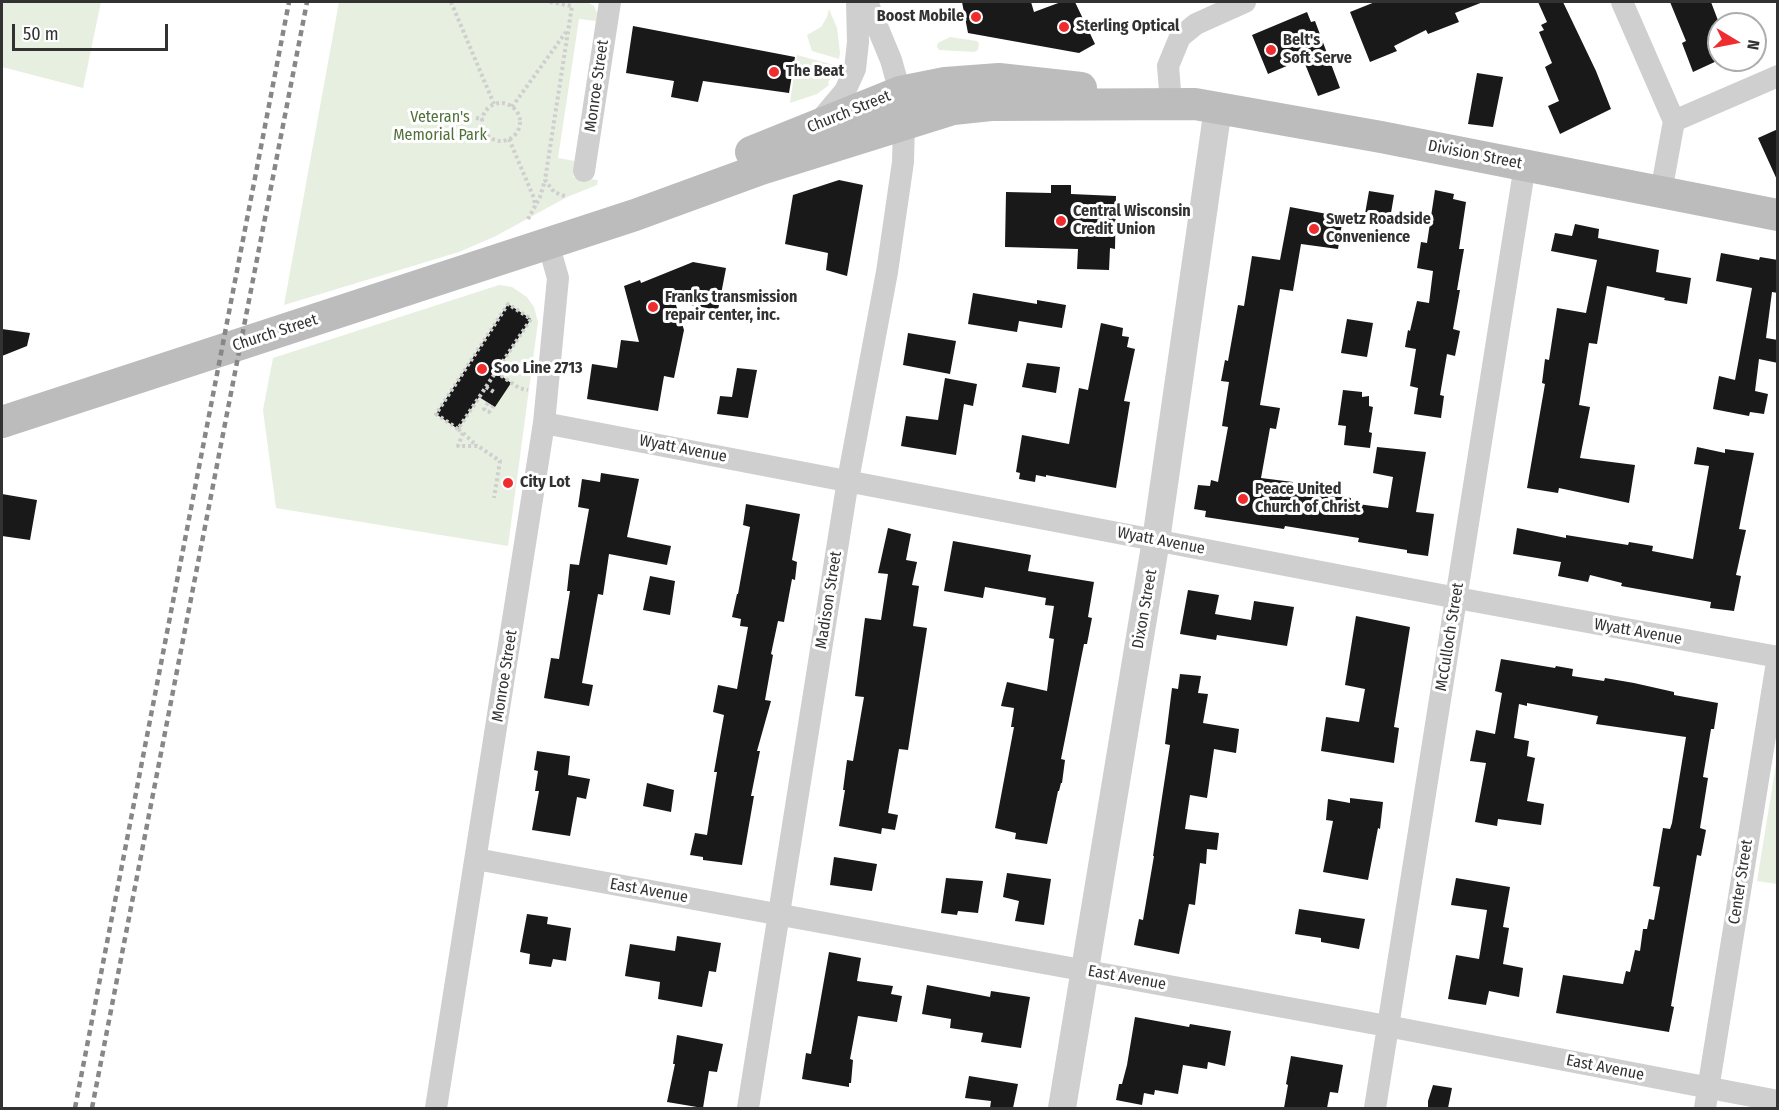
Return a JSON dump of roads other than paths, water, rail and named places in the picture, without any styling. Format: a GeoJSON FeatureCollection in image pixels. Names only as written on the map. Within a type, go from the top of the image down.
{"type":"FeatureCollection","features":[{"type":"Feature","properties":{"kind":"main road","name":"Church Street"},"geometry":{"type":"LineString","coordinates":[[548,243],[579,227],[900,92],[945,83],[999,79],[1065,85],[1171,103]]}},
{"type":"Feature","properties":{"kind":"main road","name":"Church Street"},"geometry":{"type":"LineString","coordinates":[[2,422],[634,215],[761,169],[953,109],[991,105],[1171,103]]}},
{"type":"Feature","properties":{"kind":"main road","name":"Division Street"},"geometry":{"type":"LineString","coordinates":[[1171,103],[1218,108],[1778,215]]}},
{"type":"Feature","properties":{"kind":"street","name":"Monroe Street"},"geometry":{"type":"LineString","coordinates":[[584,171],[610,2]]}},
{"type":"Feature","properties":{"kind":"street"},"geometry":{"type":"LineString","coordinates":[[815,126],[845,91],[855,69],[858,42],[857,2]]}},
{"type":"Feature","properties":{"kind":"street","name":"Madison Street"},"geometry":{"type":"LineString","coordinates":[[748,1108],[848,480],[896,216],[903,162],[904,123],[900,92],[891,60],[867,2]]}},
{"type":"Feature","properties":{"kind":"street"},"geometry":{"type":"LineString","coordinates":[[1171,103],[1168,66],[1180,37],[1196,24],[1245,2]]}},
{"type":"Feature","properties":{"kind":"street"},"geometry":{"type":"LineString","coordinates":[[1622,2],[1674,121],[1661,192]]}},
{"type":"Feature","properties":{"kind":"street"},"geometry":{"type":"LineString","coordinates":[[1674,121],[1778,76]]}},
{"type":"Feature","properties":{"kind":"street","name":"Dixon Street"},"geometry":{"type":"LineString","coordinates":[[1062,1108],[1156,540],[1218,108]]}},
{"type":"Feature","properties":{"kind":"street","name":"McCulloch Street"},"geometry":{"type":"LineString","coordinates":[[1375,1108],[1525,165]]}},
{"type":"Feature","properties":{"kind":"street","name":"Monroe Street"},"geometry":{"type":"LineString","coordinates":[[436,1108],[544,423],[558,278],[548,243]]}},
{"type":"Feature","properties":{"kind":"street","name":"Wyatt Avenue"},"geometry":{"type":"LineString","coordinates":[[544,423],[1777,657]]}},
{"type":"Feature","properties":{"kind":"street","name":"Center Street"},"geometry":{"type":"LineString","coordinates":[[1707,1098],[1777,657]]}},
{"type":"Feature","properties":{"kind":"street","name":"East Avenue"},"geometry":{"type":"LineString","coordinates":[[476,860],[1388,1026],[1707,1098],[1778,1101]]}},
{"type":"Feature","properties":{"kind":"railway"},"geometry":{"type":"LineString","coordinates":[[75,1108],[289,2]]}},
{"type":"Feature","properties":{"kind":"railway"},"geometry":{"type":"LineString","coordinates":[[92,1108],[307,2]]}},
{"type":"Feature","properties":{"kind":"place","name":"Boost Mobile"},"geometry":{"type":"Point","coordinates":[976,17]}},
{"type":"Feature","properties":{"kind":"place","name":"Sterling Optical"},"geometry":{"type":"Point","coordinates":[1064,27]}},
{"type":"Feature","properties":{"kind":"place","name":"Belt's Soft Serve"},"geometry":{"type":"Point","coordinates":[1271,50]}},
{"type":"Feature","properties":{"kind":"place","name":"The Beat"},"geometry":{"type":"Point","coordinates":[774,72]}},
{"type":"Feature","properties":{"kind":"place","name":"Central Wisconsin Credit Union"},"geometry":{"type":"Point","coordinates":[1061,221]}},
{"type":"Feature","properties":{"kind":"place","name":"Swetz Roadside Convenience"},"geometry":{"type":"Point","coordinates":[1314,229]}},
{"type":"Feature","properties":{"kind":"place","name":"Franks transmission repair center, inc."},"geometry":{"type":"Point","coordinates":[653,307]}},
{"type":"Feature","properties":{"kind":"place","name":"Soo Line 2713"},"geometry":{"type":"Point","coordinates":[482,369]}},
{"type":"Feature","properties":{"kind":"place","name":"City Lot"},"geometry":{"type":"Point","coordinates":[508,483]}},
{"type":"Feature","properties":{"kind":"place","name":"Peace United Church of Christ"},"geometry":{"type":"Point","coordinates":[1243,499]}},
{"type":"Feature","properties":{"kind":"park label","name":"Veteran's Memorial Park"},"geometry":{"type":"Point","coordinates":[440,127]}}]}
